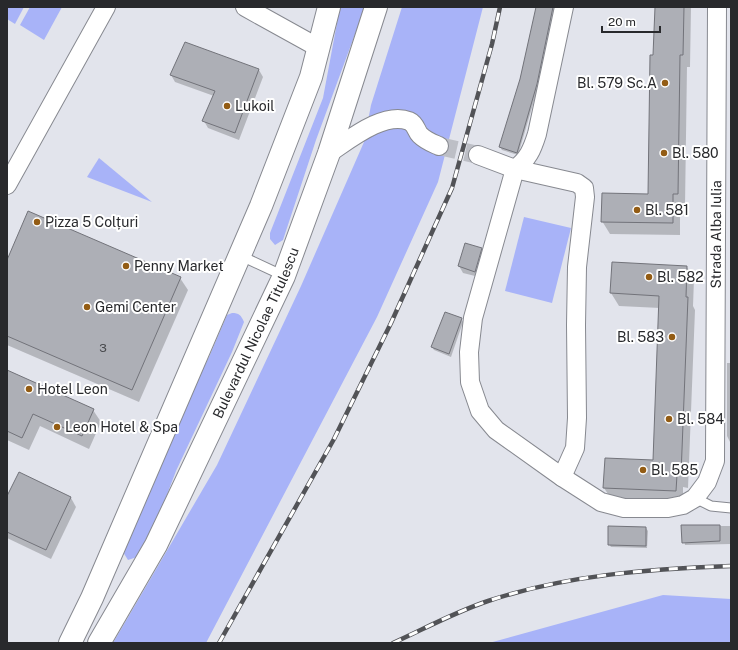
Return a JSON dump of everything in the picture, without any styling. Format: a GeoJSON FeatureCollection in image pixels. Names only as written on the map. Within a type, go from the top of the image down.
{"type":"FeatureCollection","features":[{"type":"Feature","properties":{"kind":"main road"},"geometry":{"type":"LineString","coordinates":[[70,643],[92,598],[261,206],[304,99],[329,7]]}},
{"type":"Feature","properties":{"kind":"main road","name":"Bulevardul Nicolae Titulescu"},"geometry":{"type":"LineString","coordinates":[[99,643],[156,545],[284,276],[329,153],[376,7]]}},
{"type":"Feature","properties":{"kind":"street"},"geometry":{"type":"LineString","coordinates":[[7,185],[106,7]]}},
{"type":"Feature","properties":{"kind":"street"},"geometry":{"type":"LineString","coordinates":[[245,7],[319,48]]}},
{"type":"Feature","properties":{"kind":"street"},"geometry":{"type":"LineString","coordinates":[[564,7],[532,152],[524,162],[515,169],[473,318],[469,352],[470,382],[480,411],[496,430],[562,477],[601,502],[624,508],[668,508],[684,505],[695,498]]}},
{"type":"Feature","properties":{"kind":"street","name":"Strada Alba Iulia"},"geometry":{"type":"LineString","coordinates":[[695,498],[723,461],[723,95],[717,7]]}},
{"type":"Feature","properties":{"kind":"street"},"geometry":{"type":"LineString","coordinates":[[329,153],[372,125],[388,120],[409,121],[414,124],[420,134],[427,141],[439,146]]}},
{"type":"Feature","properties":{"kind":"street"},"geometry":{"type":"LineString","coordinates":[[478,155],[515,169],[577,183],[584,188],[586,197],[577,267],[577,418],[575,448],[562,477]]}},
{"type":"Feature","properties":{"kind":"lane"},"geometry":{"type":"LineString","coordinates":[[239,255],[284,276]]}},
{"type":"Feature","properties":{"kind":"lane"},"geometry":{"type":"LineString","coordinates":[[695,498],[711,506],[731,508]]}},
{"type":"Feature","properties":{"kind":"shaded area"},"geometry":{"type":"Polygon","coordinates":[[[7,7],[24,7],[15,24],[7,19],[7,7]]]}},
{"type":"Feature","properties":{"kind":"shaded area"},"geometry":{"type":"Polygon","coordinates":[[[30,7],[62,7],[44,40],[20,25],[30,7]]]}},
{"type":"Feature","properties":{"kind":"shaded area"},"geometry":{"type":"Polygon","coordinates":[[[340,7],[365,7],[316,140],[283,240],[275,245],[270,239],[270,233],[323,98],[340,7]]]}},
{"type":"Feature","properties":{"kind":"shaded area"},"geometry":{"type":"Polygon","coordinates":[[[402,7],[483,7],[438,182],[377,317],[206,643],[113,643],[217,465],[301,286],[364,142],[371,105],[402,7]]]}},
{"type":"Feature","properties":{"kind":"shaded area"},"geometry":{"type":"Polygon","coordinates":[[[99,158],[152,202],[87,177],[99,158]]]}},
{"type":"Feature","properties":{"kind":"shaded area"},"geometry":{"type":"Polygon","coordinates":[[[524,217],[571,228],[552,303],[505,291],[524,217]]]}},
{"type":"Feature","properties":{"kind":"shaded area"},"geometry":{"type":"Polygon","coordinates":[[[232,313],[240,315],[244,322],[232,352],[176,471],[160,513],[137,557],[128,560],[123,552],[174,425],[209,357],[227,315],[232,313]]]}},
{"type":"Feature","properties":{"kind":"shaded area"},"geometry":{"type":"Polygon","coordinates":[[[663,595],[731,599],[731,643],[489,643],[663,595]]]}},
{"type":"Feature","properties":{"kind":"building"},"geometry":{"type":"Polygon","coordinates":[[[536,7],[553,7],[537,84],[517,153],[499,147],[520,79],[536,7]]]}},
{"type":"Feature","properties":{"kind":"building"},"geometry":{"type":"Polygon","coordinates":[[[655,7],[684,7],[683,55],[680,55],[678,194],[673,194],[673,223],[601,222],[602,193],[648,194],[650,55],[653,55],[655,7]]]}},
{"type":"Feature","properties":{"kind":"building"},"geometry":{"type":"Polygon","coordinates":[[[185,42],[259,69],[235,133],[202,121],[215,91],[170,75],[185,42]]]}},
{"type":"Feature","properties":{"kind":"building","name":"Gemi Center"},"geometry":{"type":"Polygon","coordinates":[[[28,211],[181,277],[132,390],[7,336],[7,260],[28,211]]]}},
{"type":"Feature","properties":{"kind":"building"},"geometry":{"type":"Polygon","coordinates":[[[465,243],[482,248],[475,272],[458,266],[465,243]]]}},
{"type":"Feature","properties":{"kind":"building"},"geometry":{"type":"Polygon","coordinates":[[[612,262],[687,266],[686,297],[688,297],[681,475],[677,475],[676,491],[603,488],[605,458],[653,460],[659,296],[610,293],[612,262]]]}},
{"type":"Feature","properties":{"kind":"building"},"geometry":{"type":"Polygon","coordinates":[[[445,312],[462,318],[449,354],[431,347],[445,312]]]}},
{"type":"Feature","properties":{"kind":"building","name":"Hotel Leon"},"geometry":{"type":"Polygon","coordinates":[[[7,370],[94,409],[82,436],[33,414],[22,438],[7,431],[7,370]]]}},
{"type":"Feature","properties":{"kind":"building"},"geometry":{"type":"Polygon","coordinates":[[[19,472],[71,497],[46,550],[7,532],[7,496],[19,472]]]}},
{"type":"Feature","properties":{"kind":"building"},"geometry":{"type":"Polygon","coordinates":[[[681,525],[720,525],[720,541],[682,543],[681,525]]]}},
{"type":"Feature","properties":{"kind":"building"},"geometry":{"type":"Polygon","coordinates":[[[608,526],[646,527],[646,546],[608,545],[608,526]]]}},
{"type":"Feature","properties":{"kind":"tunnel"},"geometry":{"type":"LineString","coordinates":[[439,146],[478,155]]}},
{"type":"Feature","properties":{"kind":"railway"},"geometry":{"type":"LineString","coordinates":[[219,643],[334,439],[391,323],[452,188],[492,44],[500,7]]}},
{"type":"Feature","properties":{"kind":"railway"},"geometry":{"type":"LineString","coordinates":[[393,643],[476,605],[517,592],[547,585],[608,575],[669,569],[731,566]]}},
{"type":"Feature","properties":{"kind":"place","name":"Bl. 579 Sc.A"},"geometry":{"type":"Point","coordinates":[665,83]}},
{"type":"Feature","properties":{"kind":"place","name":"Lukoil"},"geometry":{"type":"Point","coordinates":[227,106]}},
{"type":"Feature","properties":{"kind":"place","name":"Bl. 580"},"geometry":{"type":"Point","coordinates":[664,153]}},
{"type":"Feature","properties":{"kind":"place","name":"Bl. 581"},"geometry":{"type":"Point","coordinates":[637,210]}},
{"type":"Feature","properties":{"kind":"place","name":"Pizza 5 Colțuri"},"geometry":{"type":"Point","coordinates":[37,222]}},
{"type":"Feature","properties":{"kind":"place","name":"Penny Market"},"geometry":{"type":"Point","coordinates":[126,266]}},
{"type":"Feature","properties":{"kind":"place","name":"Bl. 582"},"geometry":{"type":"Point","coordinates":[649,277]}},
{"type":"Feature","properties":{"kind":"place","name":"Gemi Center"},"geometry":{"type":"Point","coordinates":[87,307]}},
{"type":"Feature","properties":{"kind":"place","name":"Bl. 583"},"geometry":{"type":"Point","coordinates":[672,337]}},
{"type":"Feature","properties":{"kind":"place","name":"Hotel Leon"},"geometry":{"type":"Point","coordinates":[29,389]}},
{"type":"Feature","properties":{"kind":"place","name":"Bl. 584"},"geometry":{"type":"Point","coordinates":[669,419]}},
{"type":"Feature","properties":{"kind":"place","name":"Leon Hotel & Spa"},"geometry":{"type":"Point","coordinates":[57,427]}},
{"type":"Feature","properties":{"kind":"place","name":"Bl. 585"},"geometry":{"type":"Point","coordinates":[643,470]}}]}
